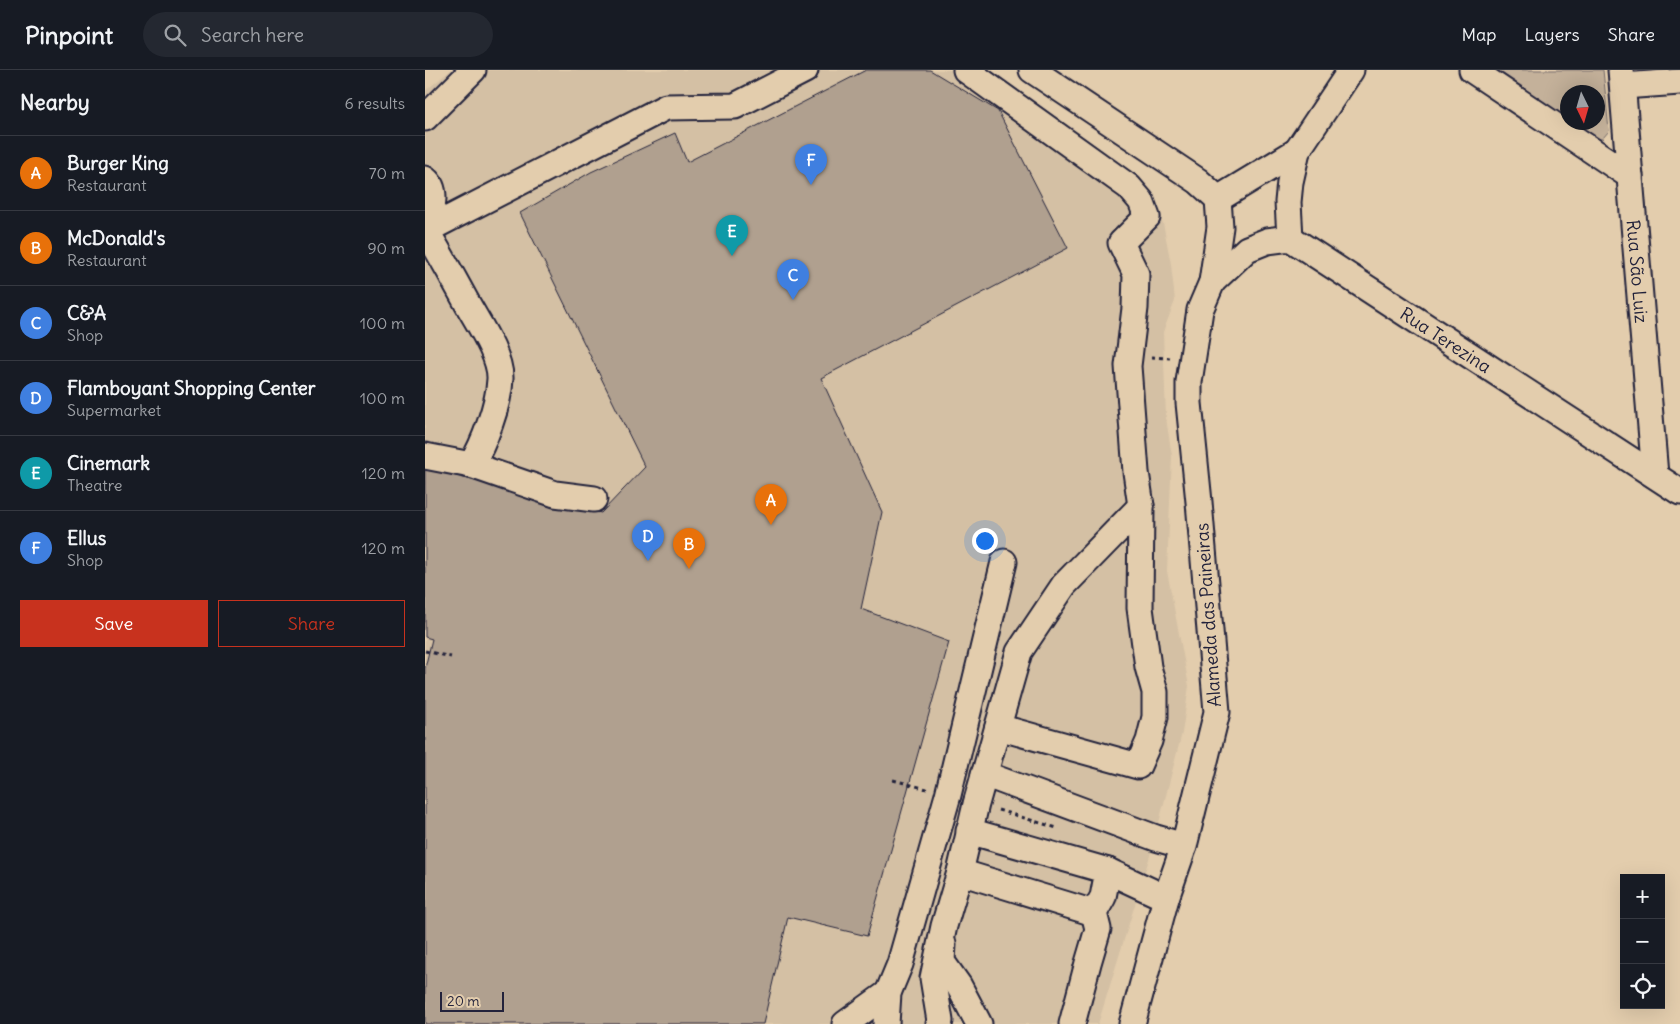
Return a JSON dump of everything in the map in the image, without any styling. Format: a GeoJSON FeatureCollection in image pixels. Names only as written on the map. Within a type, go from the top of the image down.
{"type":"FeatureCollection","features":[{"type":"Feature","properties":{"kind":"street"},"geometry":{"type":"LineString","coordinates":[[425,118],[473,70]]}},
{"type":"Feature","properties":{"kind":"street"},"geometry":{"type":"LineString","coordinates":[[426,230],[489,200],[665,107],[735,106],[805,70]]}},
{"type":"Feature","properties":{"kind":"street"},"geometry":{"type":"LineString","coordinates":[[966,70],[1129,187],[1141,201],[1147,217],[1121,243],[1136,274],[1135,308],[1128,366],[1136,472],[1141,506],[1140,608],[1148,667],[1155,692],[1155,717],[1149,741],[1138,766],[998,727]]}},
{"type":"Feature","properties":{"kind":"street"},"geometry":{"type":"LineString","coordinates":[[1032,70],[1198,181],[1218,199],[1297,151]]}},
{"type":"Feature","properties":{"kind":"street"},"geometry":{"type":"LineString","coordinates":[[1211,282],[1247,249],[1267,242],[1290,238],[1289,192],[1297,151],[1351,70]]}},
{"type":"Feature","properties":{"kind":"street"},"geometry":{"type":"LineString","coordinates":[[1472,70],[1630,176]]}},
{"type":"Feature","properties":{"kind":"street"},"geometry":{"type":"LineString","coordinates":[[1622,78],[1680,82]]}},
{"type":"Feature","properties":{"kind":"street","name":"Rua São Luiz"},"geometry":{"type":"LineString","coordinates":[[1622,78],[1655,475]]}},
{"type":"Feature","properties":{"kind":"street"},"geometry":{"type":"LineString","coordinates":[[425,179],[432,190],[434,202],[426,230],[494,351],[501,378],[495,408],[485,440],[471,465]]}},
{"type":"Feature","properties":{"kind":"street","name":"Alameda das Paineiras"},"geometry":{"type":"LineString","coordinates":[[1131,1024],[1166,898],[1184,846],[1217,712],[1189,403],[1189,382],[1199,310],[1211,282],[1220,227],[1218,199]]}},
{"type":"Feature","properties":{"kind":"street","name":"Rua Terezina"},"geometry":{"type":"LineString","coordinates":[[1290,238],[1680,492]]}},
{"type":"Feature","properties":{"kind":"street"},"geometry":{"type":"LineString","coordinates":[[425,456],[471,465],[555,494],[594,499]]}},
{"type":"Feature","properties":{"kind":"street"},"geometry":{"type":"LineString","coordinates":[[939,1024],[933,978],[944,926],[961,872],[976,804],[1019,652],[1064,585],[1141,506]]}},
{"type":"Feature","properties":{"kind":"street"},"geometry":{"type":"LineString","coordinates":[[886,1024],[888,993],[900,964],[948,795],[1004,562]]}},
{"type":"Feature","properties":{"kind":"street"},"geometry":{"type":"LineString","coordinates":[[984,774],[1156,838],[1184,846]]}},
{"type":"Feature","properties":{"kind":"street"},"geometry":{"type":"LineString","coordinates":[[969,831],[1109,871],[1166,898]]}},
{"type":"Feature","properties":{"kind":"street"},"geometry":{"type":"LineString","coordinates":[[1073,1024],[1087,963],[1098,929],[1093,913],[1103,897],[1109,871]]}},
{"type":"Feature","properties":{"kind":"street"},"geometry":{"type":"LineString","coordinates":[[961,872],[1093,913]]}},
{"type":"Feature","properties":{"kind":"street"},"geometry":{"type":"LineString","coordinates":[[944,926],[943,962],[959,986],[979,1024]]}},
{"type":"Feature","properties":{"kind":"street"},"geometry":{"type":"LineString","coordinates":[[845,1024],[888,993]]}},
{"type":"Feature","properties":{"kind":"path"},"geometry":{"type":"LineString","coordinates":[[425,651],[451,657]]}},
{"type":"Feature","properties":{"kind":"path"},"geometry":{"type":"LineString","coordinates":[[893,780],[948,795]]}},
{"type":"Feature","properties":{"kind":"path"},"geometry":{"type":"LineString","coordinates":[[976,804],[1058,828]]}},
{"type":"Feature","properties":{"kind":"shaded area"},"geometry":{"type":"Polygon","coordinates":[[[451,70],[975,70],[1141,192],[1163,223],[1171,264],[1175,301],[1163,332],[1166,418],[1172,456],[1167,571],[1189,686],[1182,733],[1153,846],[1098,1024],[425,1024],[425,91],[451,70]]]}},
{"type":"Feature","properties":{"kind":"shaded area"},"geometry":{"type":"Polygon","coordinates":[[[1492,70],[1603,70],[1604,85],[1560,85],[1560,117],[1492,70]]]}},
{"type":"Feature","properties":{"kind":"shaded area"},"geometry":{"type":"Polygon","coordinates":[[[1605,90],[1609,131],[1602,139],[1591,139],[1579,130],[1605,130],[1605,90]]]}},
{"type":"Feature","properties":{"kind":"building"},"geometry":{"type":"Polygon","coordinates":[[[866,70],[930,70],[998,111],[1068,248],[821,378],[882,512],[861,609],[949,642],[867,936],[788,917],[763,1024],[425,1024],[425,668],[432,639],[425,637],[425,468],[601,513],[645,467],[520,213],[591,172],[675,133],[687,162],[866,70]]]}},
{"type":"Feature","properties":{"kind":"place","name":"Ellus"},"geometry":{"type":"Point","coordinates":[811,185]}},
{"type":"Feature","properties":{"kind":"place","name":"Cinemark"},"geometry":{"type":"Point","coordinates":[732,256]}},
{"type":"Feature","properties":{"kind":"place","name":"C&A"},"geometry":{"type":"Point","coordinates":[793,300]}},
{"type":"Feature","properties":{"kind":"place","name":"Burger King"},"geometry":{"type":"Point","coordinates":[771,525]}},
{"type":"Feature","properties":{"kind":"place","name":"Flamboyant Shopping Center"},"geometry":{"type":"Point","coordinates":[648,561]}},
{"type":"Feature","properties":{"kind":"place","name":"McDonald's"},"geometry":{"type":"Point","coordinates":[689,569]}}]}
